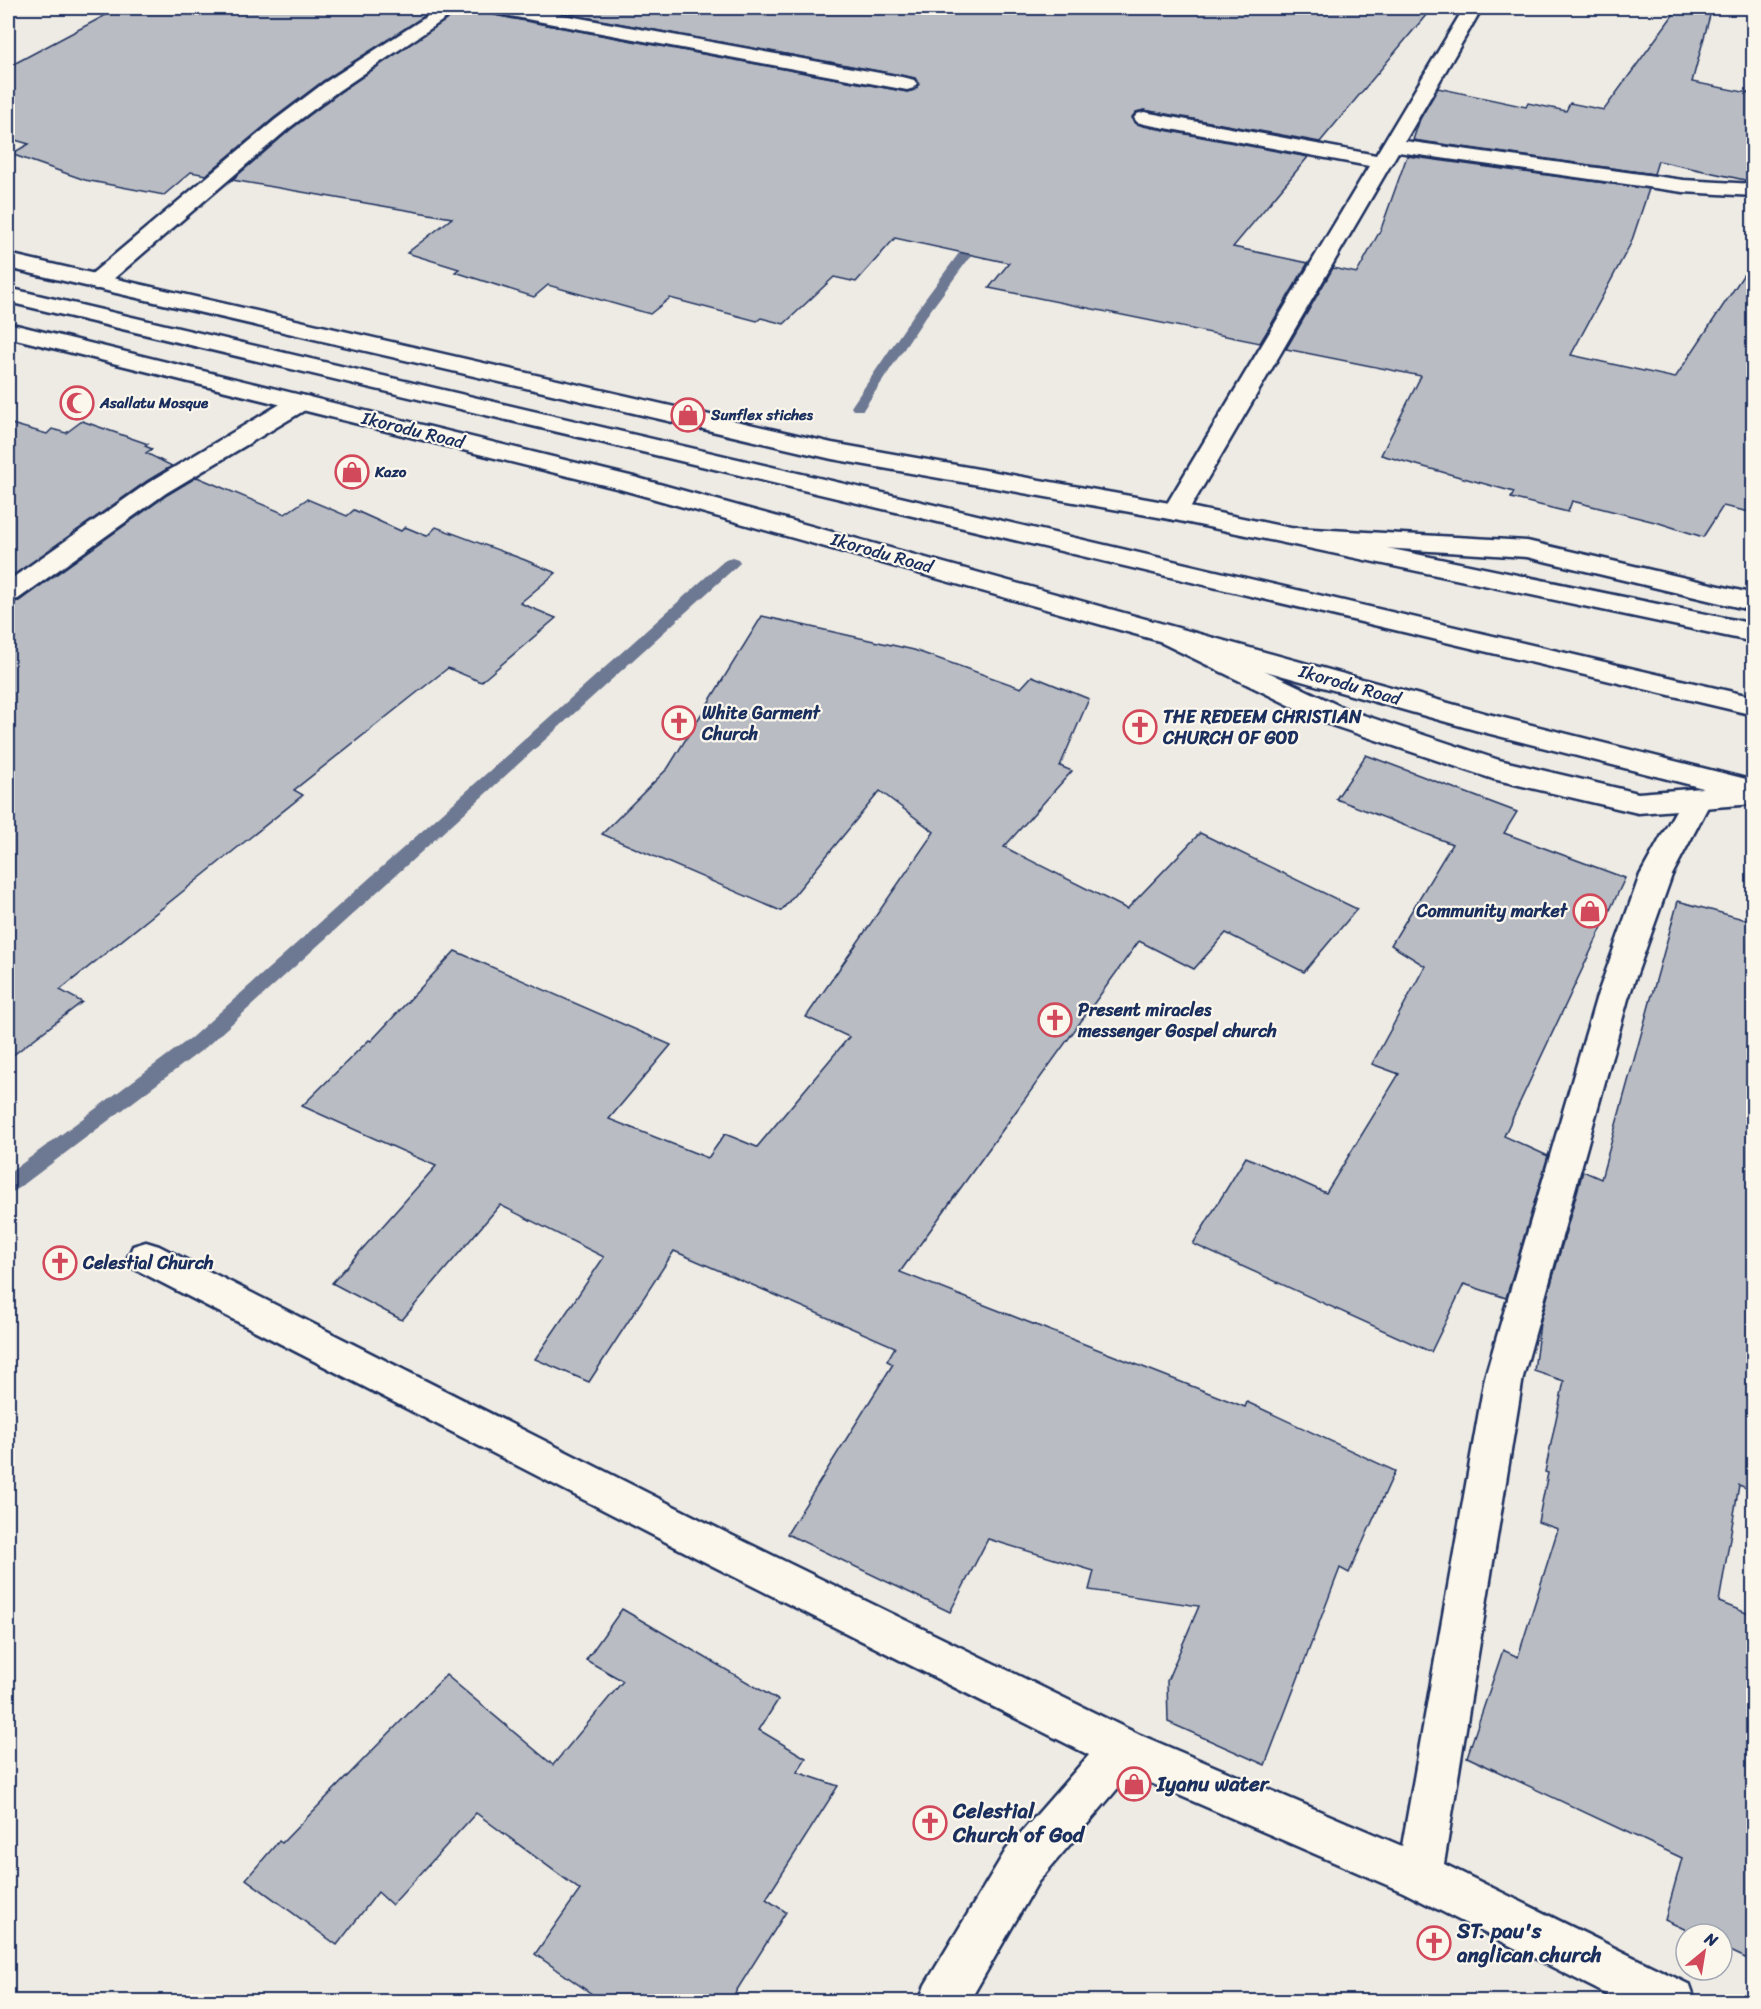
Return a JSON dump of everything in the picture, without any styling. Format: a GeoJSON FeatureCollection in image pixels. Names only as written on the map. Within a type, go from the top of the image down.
{"type":"FeatureCollection","features":[{"type":"Feature","properties":{"kind":"main road"},"geometry":{"type":"LineString","coordinates":[[96,282],[282,124],[331,87],[452,8]]}},
{"type":"Feature","properties":{"kind":"main road"},"geometry":{"type":"LineString","coordinates":[[499,8],[907,84]]}},
{"type":"Feature","properties":{"kind":"main road"},"geometry":{"type":"LineString","coordinates":[[1175,512],[1473,8]]}},
{"type":"Feature","properties":{"kind":"main road"},"geometry":{"type":"LineString","coordinates":[[1144,118],[1387,154],[1683,186],[1754,190]]}},
{"type":"Feature","properties":{"kind":"main road"},"geometry":{"type":"LineString","coordinates":[[8,261],[832,451],[1175,512],[1754,633]]}},
{"type":"Feature","properties":{"kind":"main road"},"geometry":{"type":"LineString","coordinates":[[8,295],[1754,706]]}},
{"type":"Feature","properties":{"kind":"main road","name":"Ikorodu Road"},"geometry":{"type":"LineString","coordinates":[[8,330],[625,482],[1485,723],[1754,793]]}},
{"type":"Feature","properties":{"kind":"main road"},"geometry":{"type":"LineString","coordinates":[[8,593],[157,488],[301,402]]}},
{"type":"Feature","properties":{"kind":"main road"},"geometry":{"type":"LineString","coordinates":[[1295,536],[1527,549],[1754,603]]}},
{"type":"Feature","properties":{"kind":"main road"},"geometry":{"type":"LineString","coordinates":[[1163,632],[1338,717],[1493,769],[1638,803],[1754,793]]}},
{"type":"Feature","properties":{"kind":"main road"},"geometry":{"type":"LineString","coordinates":[[1419,1876],[1504,1377],[1612,999],[1656,874],[1697,799]]}},
{"type":"Feature","properties":{"kind":"main road"},"geometry":{"type":"LineString","coordinates":[[146,1257],[713,1546],[1123,1749],[1419,1876],[1673,2001]]}},
{"type":"Feature","properties":{"kind":"main road"},"geometry":{"type":"LineString","coordinates":[[942,2001],[1022,1866],[1123,1749]]}},
{"type":"Feature","properties":{"kind":"building"},"geometry":{"type":"Polygon","coordinates":[[[119,8],[437,8],[323,81],[274,118],[206,175],[191,172],[164,195],[85,180],[11,154],[29,144],[8,138],[8,67],[119,8]]]}},
{"type":"Feature","properties":{"kind":"building"},"geometry":{"type":"Polygon","coordinates":[[[463,8],[488,8],[491,14],[499,16],[907,92],[915,90],[919,85],[915,78],[535,8],[1432,8],[1320,142],[1144,110],[1136,112],[1132,117],[1135,123],[1143,126],[1308,157],[1233,247],[1308,263],[1260,343],[989,288],[1009,263],[895,238],[856,282],[834,277],[784,324],[761,318],[757,321],[670,298],[650,314],[548,285],[534,297],[455,272],[459,269],[407,253],[452,218],[232,180],[290,130],[339,93],[463,8]]]}},
{"type":"Feature","properties":{"kind":"building"},"geometry":{"type":"Polygon","coordinates":[[[1678,8],[1712,8],[1692,82],[1754,94],[1754,182],[1658,161],[1654,174],[1413,140],[1420,119],[1438,88],[1526,107],[1528,103],[1566,111],[1570,103],[1604,110],[1678,8]]]}},
{"type":"Feature","properties":{"kind":"building"},"geometry":{"type":"Polygon","coordinates":[[[1407,156],[1649,189],[1631,243],[1571,355],[1675,378],[1754,259],[1754,513],[1723,506],[1703,537],[1659,523],[1572,501],[1568,512],[1511,498],[1514,492],[1381,455],[1421,376],[1286,349],[1333,268],[1357,273],[1381,229],[1407,156]]]}},
{"type":"Feature","properties":{"kind":"building"},"geometry":{"type":"Polygon","coordinates":[[[82,421],[148,444],[145,446],[152,449],[146,453],[172,466],[147,481],[8,579],[8,423],[47,434],[52,429],[66,433],[82,421]]]}},
{"type":"Feature","properties":{"kind":"building"},"geometry":{"type":"Polygon","coordinates":[[[197,477],[285,514],[307,499],[347,516],[354,510],[401,531],[405,527],[427,536],[436,527],[525,560],[556,573],[520,603],[556,618],[481,682],[448,668],[294,790],[303,795],[60,990],[82,1002],[8,1059],[8,603],[19,601],[167,495],[197,477]]]}},
{"type":"Feature","properties":{"kind":"building"},"geometry":{"type":"Polygon","coordinates":[[[762,616],[914,650],[1021,688],[1032,676],[1089,699],[1060,766],[1072,771],[1004,847],[1127,909],[1200,833],[1357,909],[1304,972],[1226,933],[1194,969],[1139,941],[900,1272],[1245,1407],[1247,1402],[1395,1471],[1349,1573],[1340,1568],[1265,1765],[1168,1722],[1167,1681],[1199,1606],[1089,1590],[1094,1571],[988,1539],[950,1612],[787,1534],[893,1364],[887,1361],[895,1347],[674,1251],[589,1382],[535,1359],[604,1257],[500,1205],[402,1320],[332,1283],[436,1166],[302,1106],[369,1040],[371,1041],[455,951],[671,1045],[609,1119],[708,1158],[725,1134],[757,1147],[849,1037],[806,1017],[934,832],[880,791],[781,911],[602,834],[668,768],[762,616]]]}},
{"type":"Feature","properties":{"kind":"building"},"geometry":{"type":"Polygon","coordinates":[[[1366,755],[1517,812],[1504,833],[1625,878],[1504,1136],[1548,1156],[1506,1298],[1464,1284],[1431,1352],[1193,1244],[1246,1157],[1326,1193],[1399,1074],[1372,1064],[1425,966],[1391,945],[1452,844],[1336,799],[1366,755]]]}},
{"type":"Feature","properties":{"kind":"building"},"geometry":{"type":"Polygon","coordinates":[[[1678,901],[1754,922],[1754,1491],[1739,1485],[1719,1602],[1754,1616],[1754,1962],[1734,1953],[1734,1922],[1674,1922],[1674,1924],[1665,1920],[1682,1858],[1467,1757],[1503,1650],[1518,1657],[1558,1529],[1538,1522],[1548,1473],[1545,1472],[1564,1381],[1534,1371],[1540,1323],[1583,1171],[1601,1179],[1678,901]]]}},
{"type":"Feature","properties":{"kind":"building"},"geometry":{"type":"Polygon","coordinates":[[[622,1609],[778,1700],[759,1730],[806,1758],[797,1772],[838,1786],[766,1899],[786,1912],[730,2001],[602,2001],[535,1954],[580,1890],[476,1813],[392,1905],[378,1892],[337,1945],[246,1879],[279,1841],[282,1843],[446,1675],[553,1765],[623,1681],[586,1660],[622,1609]]]}},
{"type":"Feature","properties":{"kind":"waterway"},"geometry":{"type":"LineString","coordinates":[[858,407],[919,317],[981,233]]}},
{"type":"Feature","properties":{"kind":"waterway"},"geometry":{"type":"LineString","coordinates":[[8,1185],[199,1042],[732,562]]}},
{"type":"Feature","properties":{"kind":"place","name":"Asallatu Mosque"},"geometry":{"type":"Point","coordinates":[77,403]}},
{"type":"Feature","properties":{"kind":"place","name":"Sunflex stiches"},"geometry":{"type":"Point","coordinates":[688,415]}},
{"type":"Feature","properties":{"kind":"place","name":"Kazo"},"geometry":{"type":"Point","coordinates":[352,472]}},
{"type":"Feature","properties":{"kind":"place","name":"White Garment Church"},"geometry":{"type":"Point","coordinates":[679,723]}},
{"type":"Feature","properties":{"kind":"place","name":"THE REDEEM CHRISTIAN CHURCH OF GOD"},"geometry":{"type":"Point","coordinates":[1140,727]}},
{"type":"Feature","properties":{"kind":"place","name":"Community market"},"geometry":{"type":"Point","coordinates":[1590,911]}},
{"type":"Feature","properties":{"kind":"place","name":"Present miracles messenger Gospel church"},"geometry":{"type":"Point","coordinates":[1055,1020]}},
{"type":"Feature","properties":{"kind":"place","name":"Celestial Church"},"geometry":{"type":"Point","coordinates":[60,1263]}},
{"type":"Feature","properties":{"kind":"place","name":"Iyanu water"},"geometry":{"type":"Point","coordinates":[1134,1784]}},
{"type":"Feature","properties":{"kind":"place","name":"Celestial Church of God"},"geometry":{"type":"Point","coordinates":[930,1823]}},
{"type":"Feature","properties":{"kind":"place","name":"ST. pau's anglican church"},"geometry":{"type":"Point","coordinates":[1434,1943]}}]}
